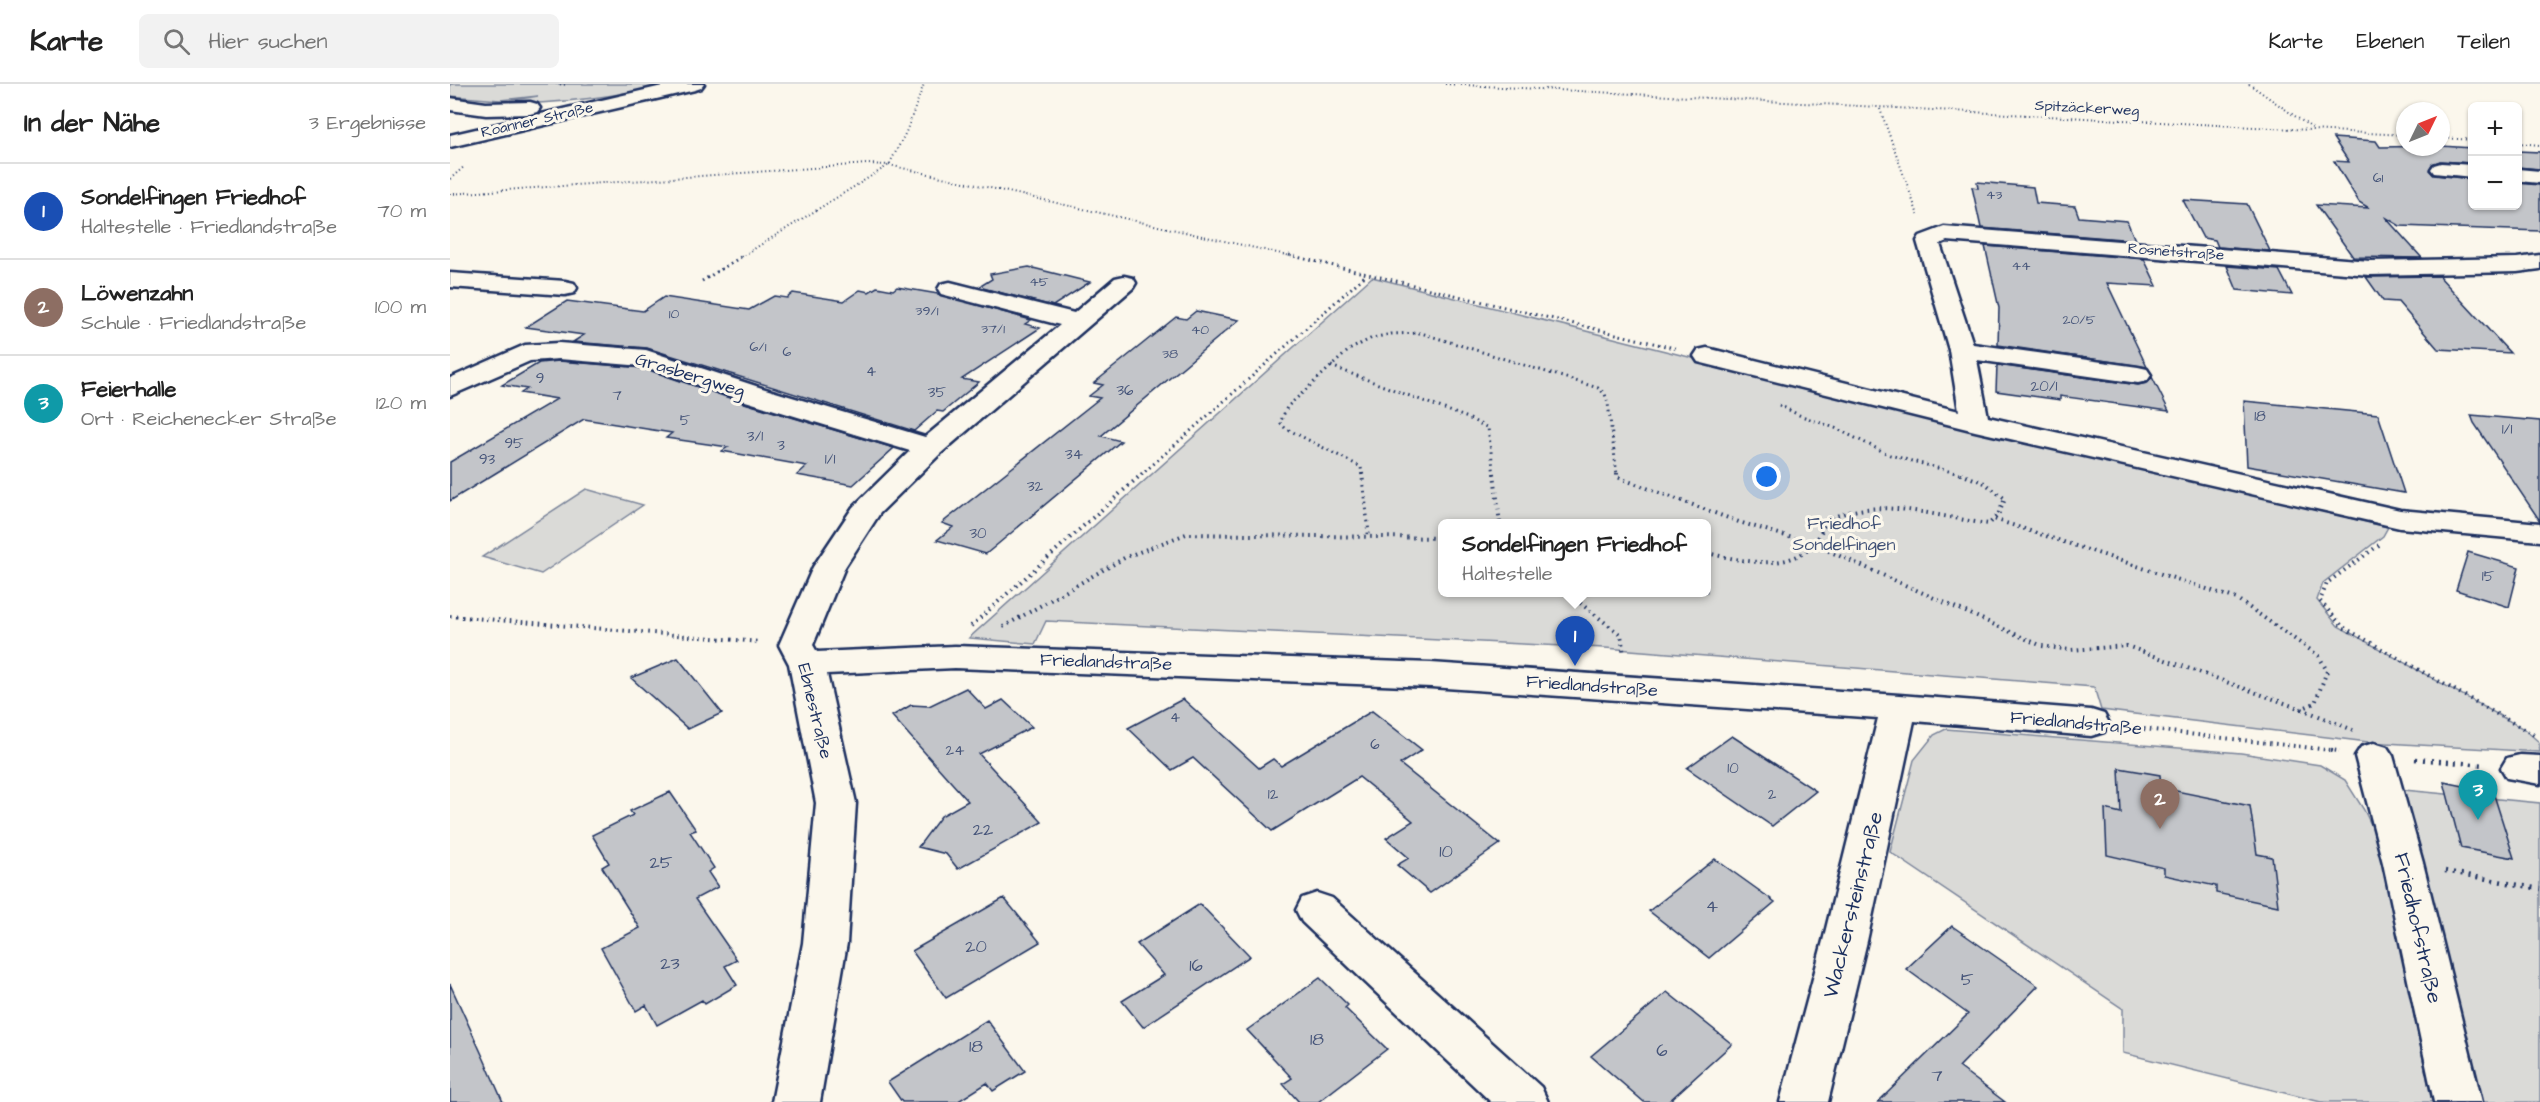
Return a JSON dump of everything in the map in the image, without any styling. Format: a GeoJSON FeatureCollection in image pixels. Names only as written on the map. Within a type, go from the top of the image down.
{"type":"FeatureCollection","features":[{"type":"Feature","properties":{"kind":"street","name":"Roanner Straße"},"geometry":{"type":"LineString","coordinates":[[450,141],[695,84]]}},
{"type":"Feature","properties":{"kind":"street"},"geometry":{"type":"LineString","coordinates":[[450,104],[506,109],[619,102]]}},
{"type":"Feature","properties":{"kind":"street"},"geometry":{"type":"LineString","coordinates":[[2441,169],[2468,171]]}},
{"type":"Feature","properties":{"kind":"street"},"geometry":{"type":"LineString","coordinates":[[2522,175],[2540,177]]}},
{"type":"Feature","properties":{"kind":"street","name":"Rosnetstraße"},"geometry":{"type":"LineString","coordinates":[[1928,241],[1944,234],[2370,268],[2517,265],[2540,262]]}},
{"type":"Feature","properties":{"kind":"street"},"geometry":{"type":"LineString","coordinates":[[1928,241],[1962,350],[1975,423]]}},
{"type":"Feature","properties":{"kind":"street"},"geometry":{"type":"LineString","coordinates":[[450,280],[566,288]]}},
{"type":"Feature","properties":{"kind":"street","name":"Ebnestraße"},"geometry":{"type":"LineString","coordinates":[[796,1102],[825,943],[836,803],[801,655],[829,567],[868,507],[930,448],[1124,283]]}},
{"type":"Feature","properties":{"kind":"street"},"geometry":{"type":"LineString","coordinates":[[950,289],[1079,322]]}},
{"type":"Feature","properties":{"kind":"street"},"geometry":{"type":"LineString","coordinates":[[1962,350],[2138,375]]}},
{"type":"Feature","properties":{"kind":"street","name":"Grasbergweg"},"geometry":{"type":"LineString","coordinates":[[450,388],[525,353],[559,351],[646,358],[752,394],[930,448]]}},
{"type":"Feature","properties":{"kind":"street"},"geometry":{"type":"LineString","coordinates":[[1707,356],[1975,423],[2400,519],[2540,532]]}},
{"type":"Feature","properties":{"kind":"street","name":"Friedlandstraße"},"geometry":{"type":"LineString","coordinates":[[801,655],[945,657],[1431,675],[1899,707],[2091,723]]}},
{"type":"Feature","properties":{"kind":"street","name":"Wackersteinstraße"},"geometry":{"type":"LineString","coordinates":[[1804,1102],[1845,941],[1899,707]]}},
{"type":"Feature","properties":{"kind":"street","name":"Friedhofstraße"},"geometry":{"type":"LineString","coordinates":[[2374,756],[2403,863],[2458,1102]]}},
{"type":"Feature","properties":{"kind":"street"},"geometry":{"type":"LineString","coordinates":[[1317,910],[1524,1102]]}},
{"type":"Feature","properties":{"kind":"path"},"geometry":{"type":"LineString","coordinates":[[702,281],[890,165],[906,132],[924,84]]}},
{"type":"Feature","properties":{"kind":"path","name":"Spitzäckerweg"},"geometry":{"type":"LineString","coordinates":[[1444,84],[1880,109],[2396,134]]}},
{"type":"Feature","properties":{"kind":"path"},"geometry":{"type":"LineString","coordinates":[[2249,84],[2314,129]]}},
{"type":"Feature","properties":{"kind":"path"},"geometry":{"type":"LineString","coordinates":[[1880,109],[1928,241]]}},
{"type":"Feature","properties":{"kind":"path"},"geometry":{"type":"LineString","coordinates":[[2450,139],[2468,140]]}},
{"type":"Feature","properties":{"kind":"path"},"geometry":{"type":"LineString","coordinates":[[2522,143],[2540,145]]}},
{"type":"Feature","properties":{"kind":"path"},"geometry":{"type":"LineString","coordinates":[[450,194],[867,164],[890,165],[1368,273],[1707,356]]}},
{"type":"Feature","properties":{"kind":"path"},"geometry":{"type":"LineString","coordinates":[[945,657],[1368,273]]}},
{"type":"Feature","properties":{"kind":"path"},"geometry":{"type":"LineString","coordinates":[[1369,538],[1360,467],[1285,428],[1280,423],[1287,407],[1360,342],[1391,334],[1422,333],[1598,388],[1605,394],[1608,403],[1617,477],[1739,522],[1813,544],[2042,646],[2070,650],[2127,646],[2301,709],[2315,704],[2327,670],[2319,656],[2237,599],[2193,582],[1994,519]]}},
{"type":"Feature","properties":{"kind":"path"},"geometry":{"type":"LineString","coordinates":[[1331,366],[1468,418],[1488,428],[1499,519]]}},
{"type":"Feature","properties":{"kind":"path"},"geometry":{"type":"LineString","coordinates":[[1711,554],[1740,560],[1770,561],[1801,556],[1813,544],[1821,526],[1838,516],[1866,510],[1911,512],[1989,524],[2004,499],[1999,491],[1974,478],[1899,459],[1872,448],[1837,429],[1788,411],[1776,402],[1771,390],[1771,382],[1776,373]]}},
{"type":"Feature","properties":{"kind":"path"},"geometry":{"type":"LineString","coordinates":[[2400,519],[2388,538],[2327,583],[2320,601],[2343,627],[2525,728],[2533,759]]}},
{"type":"Feature","properties":{"kind":"path"},"geometry":{"type":"LineString","coordinates":[[945,657],[1126,557],[1186,534],[1240,533],[1438,538]]}},
{"type":"Feature","properties":{"kind":"path"},"geometry":{"type":"LineString","coordinates":[[1572,597],[1621,635],[1628,688]]}},
{"type":"Feature","properties":{"kind":"path"},"geometry":{"type":"LineString","coordinates":[[450,616],[801,655]]}},
{"type":"Feature","properties":{"kind":"path","name":"Friedlandstraße"},"geometry":{"type":"LineString","coordinates":[[2091,723],[2374,756],[2533,759]]}},
{"type":"Feature","properties":{"kind":"path"},"geometry":{"type":"LineString","coordinates":[[2403,863],[2540,889]]}},
{"type":"Feature","properties":{"kind":"green space"},"geometry":{"type":"Polygon","coordinates":[[[450,84],[670,84],[580,100],[489,104],[538,96],[500,100],[450,96],[450,84]]]}},
{"type":"Feature","properties":{"kind":"green space","name":"Friedhof Sondelfingen"},"geometry":{"type":"Polygon","coordinates":[[[1372,277],[1974,429],[2388,527],[2383,536],[2323,583],[2317,600],[2338,626],[2524,729],[2539,742],[2540,752],[2368,742],[2101,710],[2094,687],[1605,648],[1046,621],[1035,644],[969,638],[1372,277]]]}},
{"type":"Feature","properties":{"kind":"green space"},"geometry":{"type":"Polygon","coordinates":[[[586,489],[643,505],[541,574],[482,557],[586,489]]]}},
{"type":"Feature","properties":{"kind":"green space"},"geometry":{"type":"Polygon","coordinates":[[[1946,729],[2241,753],[2320,765],[2345,780],[2364,810],[2377,837],[2432,1102],[2321,1102],[2123,1053],[2123,1009],[1890,852],[1914,760],[1934,735],[1946,729]]]}},
{"type":"Feature","properties":{"kind":"green space"},"geometry":{"type":"Polygon","coordinates":[[[2383,788],[2540,803],[2540,1102],[2468,1102],[2383,788]]]}},
{"type":"Feature","properties":{"kind":"building"},"geometry":{"type":"Polygon","coordinates":[[[2333,138],[2376,141],[2380,147],[2396,147],[2396,156],[2450,156],[2450,147],[2468,148],[2468,163],[2440,161],[2432,164],[2429,170],[2434,175],[2468,179],[2468,210],[2522,210],[2522,183],[2540,185],[2540,231],[2400,226],[2385,217],[2422,258],[2353,257],[2316,205],[2369,208],[2359,202],[2334,161],[2349,162],[2333,138]]]}},
{"type":"Feature","properties":{"kind":"building"},"geometry":{"type":"Polygon","coordinates":[[[2522,151],[2540,152],[2540,169],[2522,167],[2522,151]]]}},
{"type":"Feature","properties":{"kind":"building"},"geometry":{"type":"Polygon","coordinates":[[[1977,182],[2033,187],[2036,203],[2075,206],[2079,217],[2127,221],[2135,240],[1981,228],[1972,187],[1978,188],[1977,182]]]}},
{"type":"Feature","properties":{"kind":"building"},"geometry":{"type":"Polygon","coordinates":[[[2183,200],[2247,204],[2270,251],[2218,247],[2215,240],[2203,238],[2183,200]]]}},
{"type":"Feature","properties":{"kind":"building"},"geometry":{"type":"Polygon","coordinates":[[[1985,246],[2144,259],[2157,286],[2107,283],[2147,367],[1998,345],[1999,308],[1985,246]]]}},
{"type":"Feature","properties":{"kind":"building"},"geometry":{"type":"Polygon","coordinates":[[[2227,266],[2279,270],[2292,295],[2237,290],[2227,266]]]}},
{"type":"Feature","properties":{"kind":"building"},"geometry":{"type":"Polygon","coordinates":[[[1029,267],[1090,282],[1053,306],[979,287],[992,279],[990,274],[1029,267]]]}},
{"type":"Feature","properties":{"kind":"building"},"geometry":{"type":"Polygon","coordinates":[[[2439,276],[2510,353],[2438,349],[2398,302],[2383,301],[2366,277],[2439,276]]]}},
{"type":"Feature","properties":{"kind":"building"},"geometry":{"type":"Polygon","coordinates":[[[877,287],[893,290],[897,287],[938,294],[1031,320],[1025,324],[1040,328],[962,379],[979,382],[943,412],[937,411],[914,431],[647,348],[573,342],[584,335],[526,327],[567,301],[643,311],[664,297],[749,310],[774,296],[787,298],[793,293],[844,301],[860,290],[869,292],[877,287]]]}},
{"type":"Feature","properties":{"kind":"building"},"geometry":{"type":"Polygon","coordinates":[[[1196,311],[1239,320],[1101,436],[1121,441],[986,554],[937,540],[953,527],[942,523],[1100,398],[1089,396],[1103,385],[1094,383],[1176,317],[1186,319],[1196,311]]]}},
{"type":"Feature","properties":{"kind":"building"},"geometry":{"type":"Polygon","coordinates":[[[559,361],[643,368],[741,402],[894,448],[853,485],[797,475],[807,466],[722,451],[728,447],[666,438],[672,433],[584,419],[450,501],[450,462],[557,399],[521,393],[527,389],[502,385],[539,363],[559,361]]]}},
{"type":"Feature","properties":{"kind":"building"},"geometry":{"type":"Polygon","coordinates":[[[1997,365],[2138,385],[2147,383],[2152,377],[2169,411],[2060,396],[2060,400],[1996,391],[1997,365]]]}},
{"type":"Feature","properties":{"kind":"building"},"geometry":{"type":"Polygon","coordinates":[[[2244,401],[2378,414],[2404,493],[2247,466],[2244,401]]]}},
{"type":"Feature","properties":{"kind":"building"},"geometry":{"type":"Polygon","coordinates":[[[2471,415],[2540,421],[2540,521],[2474,423],[2471,415]]]}},
{"type":"Feature","properties":{"kind":"building"},"geometry":{"type":"Polygon","coordinates":[[[2468,552],[2519,567],[2509,607],[2456,590],[2468,552]]]}},
{"type":"Feature","properties":{"kind":"building"},"geometry":{"type":"Polygon","coordinates":[[[678,658],[722,713],[688,729],[631,678],[678,658]]]}},
{"type":"Feature","properties":{"kind":"building"},"geometry":{"type":"Polygon","coordinates":[[[966,688],[986,709],[1003,700],[1032,727],[979,754],[1042,822],[958,869],[946,854],[918,847],[941,816],[968,801],[892,716],[911,705],[929,706],[966,688]]]}},
{"type":"Feature","properties":{"kind":"building"},"geometry":{"type":"Polygon","coordinates":[[[1183,699],[1259,768],[1273,759],[1281,766],[1372,711],[1422,750],[1400,764],[1500,844],[1430,893],[1397,865],[1409,858],[1386,838],[1413,821],[1359,777],[1272,831],[1193,758],[1172,770],[1128,728],[1183,699]]]}},
{"type":"Feature","properties":{"kind":"building"},"geometry":{"type":"Polygon","coordinates":[[[1732,736],[1816,791],[1772,826],[1687,768],[1732,736]]]}},
{"type":"Feature","properties":{"kind":"building"},"geometry":{"type":"Polygon","coordinates":[[[2119,768],[2160,775],[2161,788],[2250,806],[2257,854],[2272,857],[2278,906],[2216,893],[2216,886],[2164,875],[2164,868],[2107,855],[2105,809],[2121,813],[2119,768]]]}},
{"type":"Feature","properties":{"kind":"building"},"geometry":{"type":"Polygon","coordinates":[[[2444,782],[2493,792],[2514,858],[2461,848],[2444,782]]]}},
{"type":"Feature","properties":{"kind":"building"},"geometry":{"type":"Polygon","coordinates":[[[670,792],[696,830],[690,832],[714,868],[708,872],[718,887],[695,899],[737,960],[725,966],[737,985],[705,1004],[702,1000],[657,1025],[646,1005],[636,1011],[601,948],[640,928],[602,867],[609,863],[592,835],[633,815],[630,811],[670,792]]]}},
{"type":"Feature","properties":{"kind":"building"},"geometry":{"type":"Polygon","coordinates":[[[1715,859],[1775,902],[1709,958],[1649,911],[1715,859]]]}},
{"type":"Feature","properties":{"kind":"building"},"geometry":{"type":"Polygon","coordinates":[[[1004,898],[1040,942],[946,998],[912,951],[1004,898]]]}},
{"type":"Feature","properties":{"kind":"building"},"geometry":{"type":"Polygon","coordinates":[[[1200,904],[1250,956],[1143,1027],[1122,1001],[1164,975],[1137,944],[1200,904]]]}},
{"type":"Feature","properties":{"kind":"building"},"geometry":{"type":"Polygon","coordinates":[[[1952,926],[2038,986],[1959,1067],[2005,1102],[1878,1102],[1968,1014],[1906,969],[1952,926]]]}},
{"type":"Feature","properties":{"kind":"building"},"geometry":{"type":"Polygon","coordinates":[[[1320,978],[1348,1005],[1345,1008],[1387,1049],[1318,1102],[1299,1102],[1283,1084],[1292,1078],[1247,1030],[1320,978]]]}},
{"type":"Feature","properties":{"kind":"building"},"geometry":{"type":"Polygon","coordinates":[[[450,984],[484,1059],[503,1102],[450,1102],[450,984]]]}},
{"type":"Feature","properties":{"kind":"building"},"geometry":{"type":"Polygon","coordinates":[[[1667,992],[1732,1044],[1668,1102],[1644,1102],[1591,1056],[1667,992]]]}},
{"type":"Feature","properties":{"kind":"building"},"geometry":{"type":"Polygon","coordinates":[[[987,1020],[1025,1071],[993,1091],[987,1083],[957,1102],[902,1102],[888,1082],[987,1020]]]}},
{"type":"Feature","properties":{"kind":"place","name":"Sondelfingen Friedhof"},"geometry":{"type":"Point","coordinates":[1575,666]}},
{"type":"Feature","properties":{"kind":"place","name":"Feierhalle"},"geometry":{"type":"Point","coordinates":[2478,820]}},
{"type":"Feature","properties":{"kind":"place","name":"Löwenzahn"},"geometry":{"type":"Point","coordinates":[2160,829]}}]}
